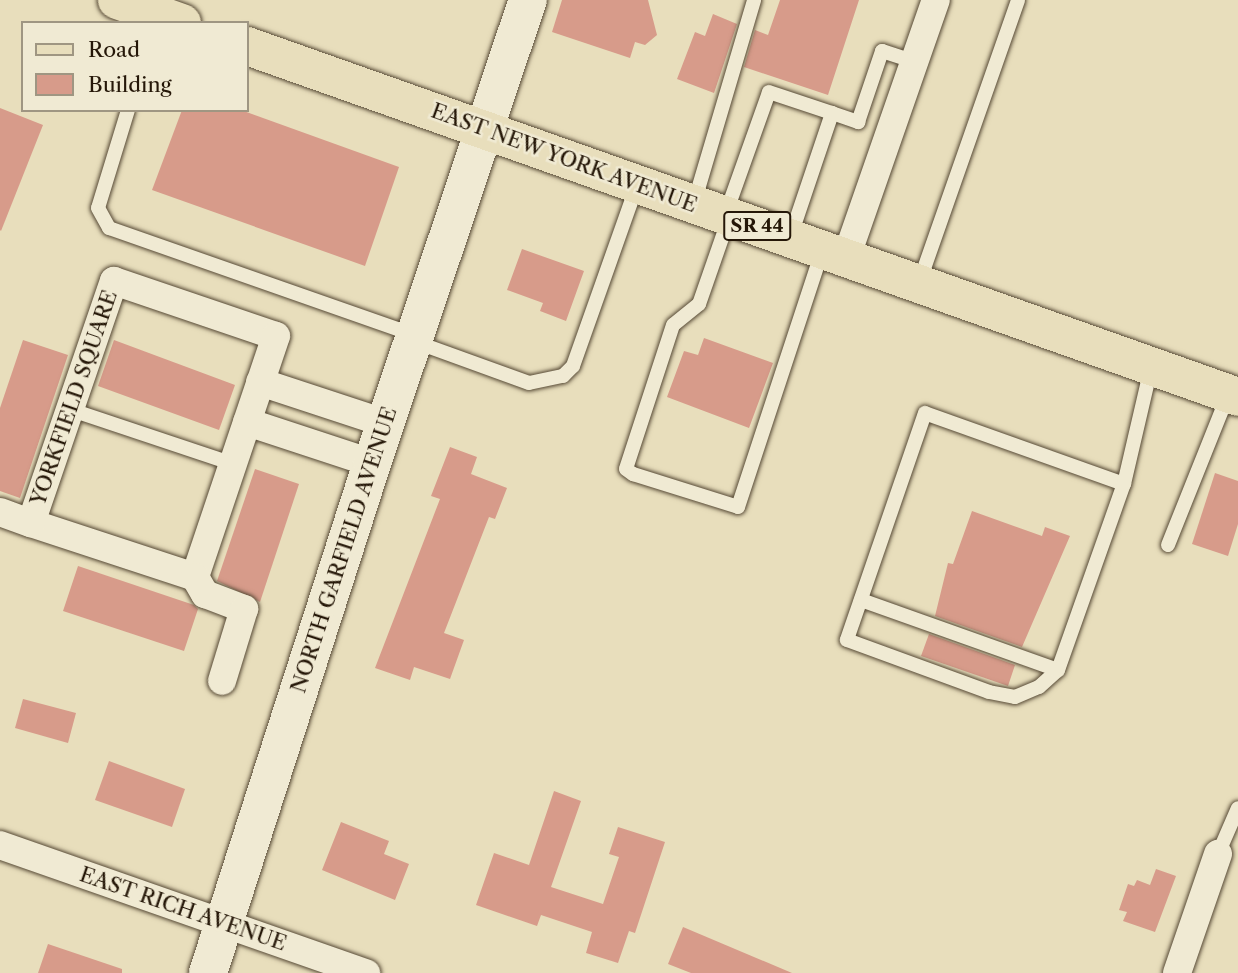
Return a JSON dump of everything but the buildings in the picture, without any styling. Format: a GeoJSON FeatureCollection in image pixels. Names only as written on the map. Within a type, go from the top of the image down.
{"type":"FeatureCollection","features":[{"type":"Feature","properties":{"kind":"main road"},"geometry":{"type":"LineString","coordinates":[[117,0],[165,20]]}},
{"type":"Feature","properties":{"kind":"main road","name":"EAST NEW YORK AVENUE"},"geometry":{"type":"LineString","coordinates":[[248,46],[1233,396]]}},
{"type":"Feature","properties":{"kind":"street","name":"NORTH GARFIELD AVENUE"},"geometry":{"type":"LineString","coordinates":[[208,973],[385,423],[528,0]]}},
{"type":"Feature","properties":{"kind":"street"},"geometry":{"type":"LineString","coordinates":[[819,248],[915,62],[936,0]]}},
{"type":"Feature","properties":{"kind":"street","name":"YORKFIELD SQUARE"},"geometry":{"type":"LineString","coordinates":[[114,281],[276,336],[260,382],[195,577],[31,523],[114,281]]}},
{"type":"Feature","properties":{"kind":"street"},"geometry":{"type":"LineString","coordinates":[[260,382],[385,423]]}},
{"type":"Feature","properties":{"kind":"street"},"geometry":{"type":"LineString","coordinates":[[247,422],[372,463]]}},
{"type":"Feature","properties":{"kind":"street"},"geometry":{"type":"LineString","coordinates":[[0,512],[31,523]]}},
{"type":"Feature","properties":{"kind":"street"},"geometry":{"type":"LineString","coordinates":[[195,577],[205,594],[244,609],[222,681]]}},
{"type":"Feature","properties":{"kind":"street","name":"EAST RICH AVENUE"},"geometry":{"type":"LineString","coordinates":[[0,845],[366,973]]}},
{"type":"Feature","properties":{"kind":"street"},"geometry":{"type":"LineString","coordinates":[[1177,973],[1218,854]]}},
{"type":"Feature","properties":{"kind":"lane"},"geometry":{"type":"LineString","coordinates":[[754,0],[720,115],[717,212],[699,304],[673,325],[626,469],[633,474],[738,507],[819,248],[832,113]]}},
{"type":"Feature","properties":{"kind":"lane"},"geometry":{"type":"LineString","coordinates":[[919,284],[1017,0]]}},
{"type":"Feature","properties":{"kind":"lane"},"geometry":{"type":"LineString","coordinates":[[717,212],[769,92],[858,122],[882,51],[915,62]]}},
{"type":"Feature","properties":{"kind":"lane"},"geometry":{"type":"LineString","coordinates":[[127,112],[98,208],[109,228],[529,383],[563,376],[573,366],[637,183]]}},
{"type":"Feature","properties":{"kind":"lane"},"geometry":{"type":"LineString","coordinates":[[1124,484],[925,413],[847,640],[989,692],[1015,697],[1039,687],[1058,670],[1124,484],[1151,366]]}},
{"type":"Feature","properties":{"kind":"lane"},"geometry":{"type":"LineString","coordinates":[[1168,545],[1233,396]]}},
{"type":"Feature","properties":{"kind":"lane"},"geometry":{"type":"LineString","coordinates":[[69,409],[233,464]]}},
{"type":"Feature","properties":{"kind":"lane"},"geometry":{"type":"LineString","coordinates":[[861,600],[1058,670]]}},
{"type":"Feature","properties":{"kind":"lane"},"geometry":{"type":"LineString","coordinates":[[1218,854],[1238,808]]}}]}
